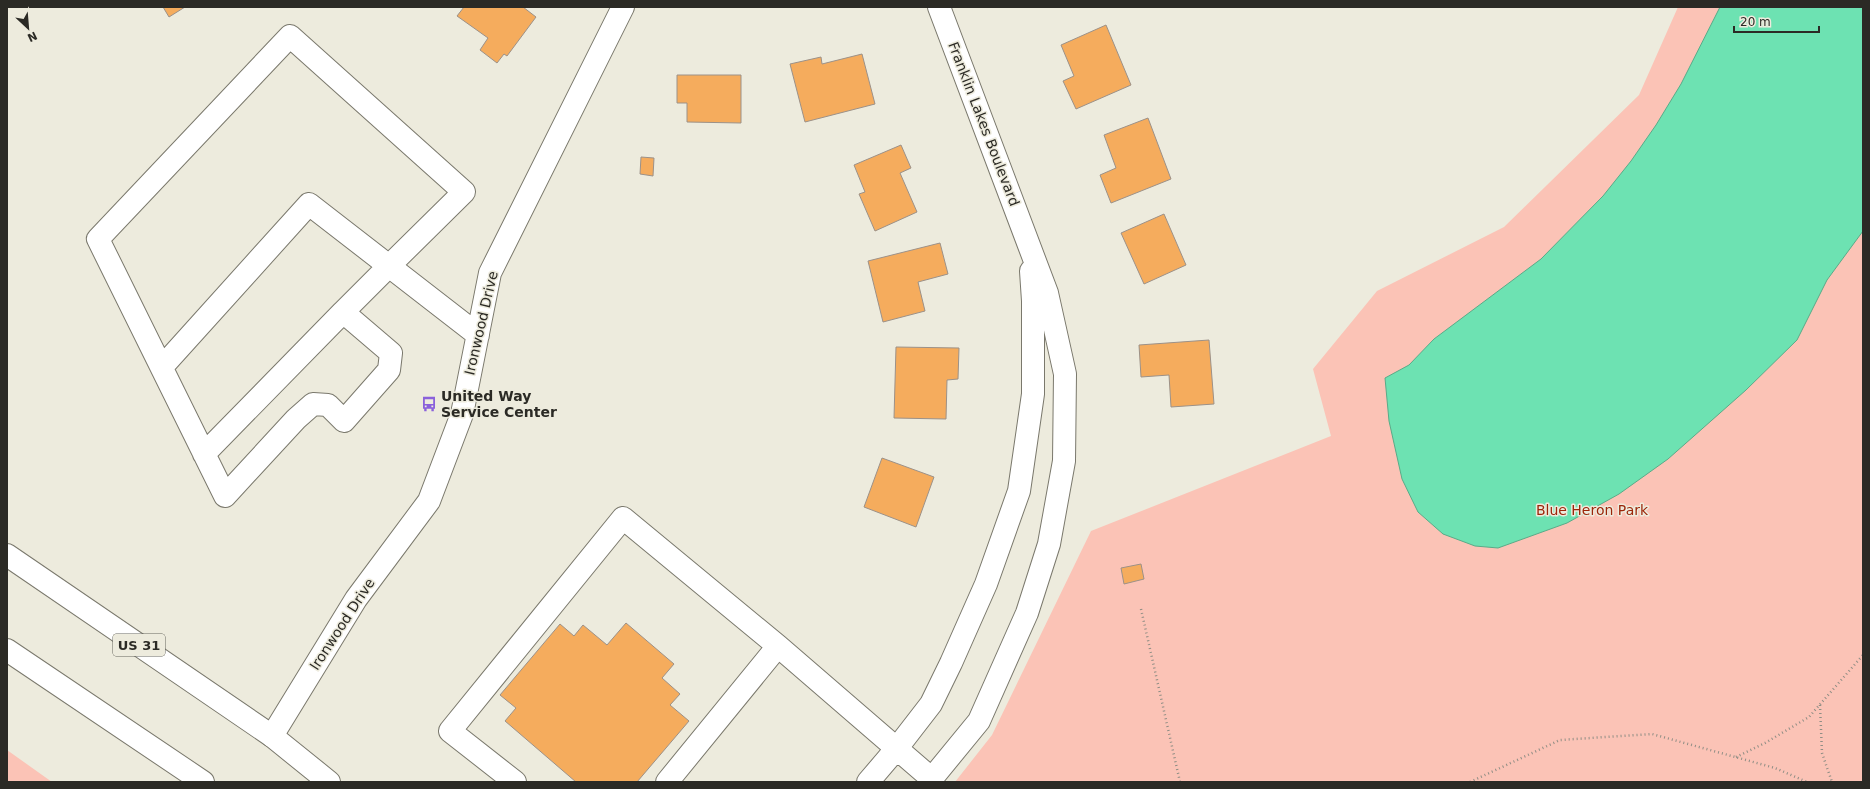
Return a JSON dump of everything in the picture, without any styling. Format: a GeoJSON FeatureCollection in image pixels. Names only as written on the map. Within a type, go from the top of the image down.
{"type":"FeatureCollection","features":[{"type":"Feature","properties":{"kind":"street","name":"Ironwood Drive"},"geometry":{"type":"LineString","coordinates":[[272,736],[356,599],[429,500],[462,414],[490,273],[623,7]]}},
{"type":"Feature","properties":{"kind":"street","name":"Franklin Lakes Boulevard"},"geometry":{"type":"LineString","coordinates":[[930,780],[979,721],[1027,613],[1049,544],[1064,461],[1065,374],[1047,293],[939,7]]}},
{"type":"Feature","properties":{"kind":"street"},"geometry":{"type":"LineString","coordinates":[[204,454],[342,312],[464,192],[290,36],[98,238],[162,367],[204,454],[225,496],[296,419],[313,404],[328,405],[344,421],[389,370],[390,353],[342,312]]}},
{"type":"Feature","properties":{"kind":"street"},"geometry":{"type":"LineString","coordinates":[[162,367],[309,204],[478,335]]}},
{"type":"Feature","properties":{"kind":"street","name":"Franklin Lakes Boulevard"},"geometry":{"type":"LineString","coordinates":[[868,782],[931,704],[952,663],[986,584],[1020,491],[1033,394],[1033,301],[1029,242]]}},
{"type":"Feature","properties":{"kind":"street"},"geometry":{"type":"LineString","coordinates":[[515,782],[450,731],[623,518],[778,646],[897,748],[930,780]]}},
{"type":"Feature","properties":{"kind":"street","name":"US 31"},"geometry":{"type":"LineString","coordinates":[[7,554],[272,736],[329,782]]}},
{"type":"Feature","properties":{"kind":"street"},"geometry":{"type":"LineString","coordinates":[[667,782],[778,646]]}},
{"type":"Feature","properties":{"kind":"street"},"geometry":{"type":"LineString","coordinates":[[7,650],[203,782]]}},
{"type":"Feature","properties":{"kind":"path"},"geometry":{"type":"LineString","coordinates":[[1140,609],[1180,782]]}},
{"type":"Feature","properties":{"kind":"path"},"geometry":{"type":"LineString","coordinates":[[1736,757],[1765,743],[1809,717],[1863,655]]}},
{"type":"Feature","properties":{"kind":"path"},"geometry":{"type":"LineString","coordinates":[[1820,705],[1822,753],[1832,782]]}},
{"type":"Feature","properties":{"kind":"path"},"geometry":{"type":"LineString","coordinates":[[1470,782],[1560,740],[1652,734],[1775,768],[1807,782]]}},
{"type":"Feature","properties":{"kind":"green space","name":"Blue Heron Park"},"geometry":{"type":"Polygon","coordinates":[[[1678,7],[1863,7],[1863,782],[955,782],[992,735],[1091,531],[1331,436],[1313,369],[1377,291],[1504,227],[1639,95],[1678,7]]]}},
{"type":"Feature","properties":{"kind":"green space"},"geometry":{"type":"Polygon","coordinates":[[[7,750],[52,782],[7,782],[7,750]]]}},
{"type":"Feature","properties":{"kind":"shaded area"},"geometry":{"type":"Polygon","coordinates":[[[1720,7],[1863,7],[1863,231],[1827,280],[1797,340],[1746,390],[1668,459],[1619,494],[1567,523],[1498,548],[1475,546],[1443,534],[1418,512],[1402,479],[1389,421],[1385,378],[1409,365],[1434,339],[1541,259],[1603,196],[1631,161],[1656,125],[1681,84],[1720,7]]]}},
{"type":"Feature","properties":{"kind":"building"},"geometry":{"type":"Polygon","coordinates":[[[163,7],[185,7],[169,17],[163,7]]]}},
{"type":"Feature","properties":{"kind":"building"},"geometry":{"type":"Polygon","coordinates":[[[464,7],[523,7],[536,17],[507,56],[504,54],[497,63],[480,50],[488,38],[457,16],[464,7]]]}},
{"type":"Feature","properties":{"kind":"building"},"geometry":{"type":"Polygon","coordinates":[[[1106,25],[1131,85],[1076,109],[1063,81],[1074,76],[1061,45],[1106,25]]]}},
{"type":"Feature","properties":{"kind":"building"},"geometry":{"type":"Polygon","coordinates":[[[862,54],[875,104],[805,122],[790,64],[821,57],[822,64],[862,54]]]}},
{"type":"Feature","properties":{"kind":"building"},"geometry":{"type":"Polygon","coordinates":[[[677,75],[741,75],[741,123],[687,122],[687,103],[677,103],[677,75]]]}},
{"type":"Feature","properties":{"kind":"building"},"geometry":{"type":"Polygon","coordinates":[[[1148,118],[1171,179],[1111,203],[1100,175],[1116,168],[1104,135],[1148,118]]]}},
{"type":"Feature","properties":{"kind":"building"},"geometry":{"type":"Polygon","coordinates":[[[901,145],[911,168],[900,173],[917,212],[875,231],[859,194],[865,192],[854,165],[901,145]]]}},
{"type":"Feature","properties":{"kind":"building"},"geometry":{"type":"Polygon","coordinates":[[[641,157],[654,158],[653,176],[640,174],[641,157]]]}},
{"type":"Feature","properties":{"kind":"building"},"geometry":{"type":"Polygon","coordinates":[[[1164,214],[1186,265],[1144,284],[1121,233],[1164,214]]]}},
{"type":"Feature","properties":{"kind":"building"},"geometry":{"type":"Polygon","coordinates":[[[940,243],[948,274],[918,282],[925,311],[883,322],[868,261],[940,243]]]}},
{"type":"Feature","properties":{"kind":"building"},"geometry":{"type":"Polygon","coordinates":[[[1209,340],[1214,404],[1171,407],[1169,375],[1141,377],[1139,345],[1209,340]]]}},
{"type":"Feature","properties":{"kind":"building"},"geometry":{"type":"Polygon","coordinates":[[[896,347],[959,348],[958,379],[947,380],[946,419],[894,418],[896,347]]]}},
{"type":"Feature","properties":{"kind":"building"},"geometry":{"type":"Polygon","coordinates":[[[882,458],[934,477],[916,527],[864,507],[882,458]]]}},
{"type":"Feature","properties":{"kind":"building"},"geometry":{"type":"Polygon","coordinates":[[[1141,564],[1144,579],[1124,584],[1121,568],[1141,564]]]}},
{"type":"Feature","properties":{"kind":"building"},"geometry":{"type":"Polygon","coordinates":[[[626,623],[674,664],[662,678],[680,694],[670,705],[689,721],[637,782],[576,782],[505,721],[516,708],[500,695],[560,624],[574,636],[583,625],[607,645],[626,623]]]}},
{"type":"Feature","properties":{"kind":"place","name":"United Way Service Center"},"geometry":{"type":"Point","coordinates":[429,404]}}]}
